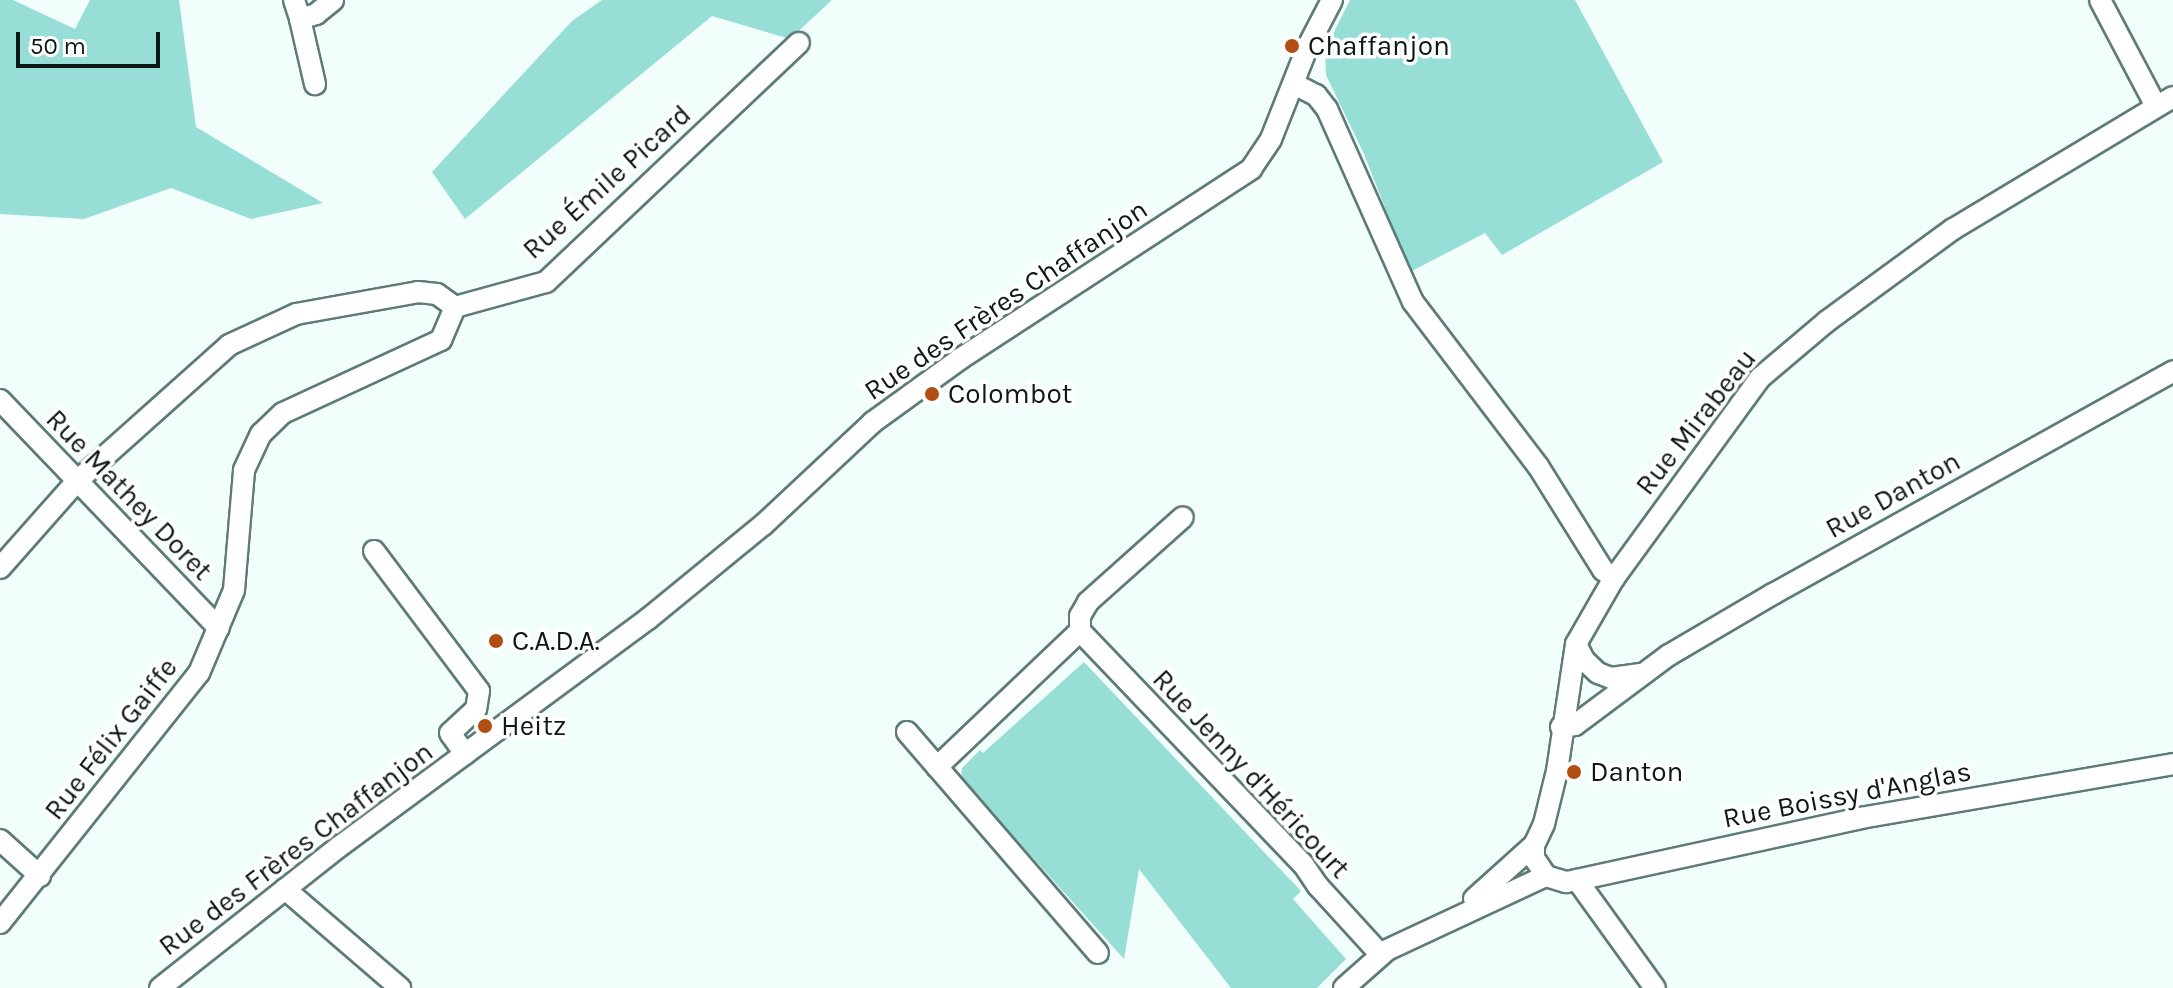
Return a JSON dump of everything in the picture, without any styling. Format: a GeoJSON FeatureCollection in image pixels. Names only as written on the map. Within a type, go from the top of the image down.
{"type":"FeatureCollection","features":[{"type":"Feature","properties":{"kind":"street"},"geometry":{"type":"LineString","coordinates":[[315,84],[297,10],[316,14],[333,0]]}},
{"type":"Feature","properties":{"kind":"street","name":"Rue des Frères Chaffanjon"},"geometry":{"type":"LineString","coordinates":[[160,988],[285,889],[660,609],[763,525],[886,413],[960,359],[1251,169],[1271,139],[1307,48],[1332,0]]}},
{"type":"Feature","properties":{"kind":"street"},"geometry":{"type":"LineString","coordinates":[[2100,0],[2164,102]]}},
{"type":"Feature","properties":{"kind":"street","name":"Rue Émile Picard"},"geometry":{"type":"LineString","coordinates":[[455,307],[546,282],[799,43]]}},
{"type":"Feature","properties":{"kind":"street"},"geometry":{"type":"LineString","coordinates":[[1294,84],[1316,95],[1327,109],[1413,302],[1538,466],[1543,479],[1603,570],[1614,578]]}},
{"type":"Feature","properties":{"kind":"street","name":"Rue Mirabeau"},"geometry":{"type":"LineString","coordinates":[[1534,845],[1549,806],[1576,644],[1614,578],[1772,365],[1953,229],[2164,102]]}},
{"type":"Feature","properties":{"kind":"street"},"geometry":{"type":"LineString","coordinates":[[0,568],[76,482],[229,345],[296,314],[418,292],[437,294],[455,307]]}},
{"type":"Feature","properties":{"kind":"street","name":"Rue Félix Gaiffe"},"geometry":{"type":"LineString","coordinates":[[0,923],[199,673],[234,590],[244,470],[261,434],[283,413],[441,340],[455,307]]}},
{"type":"Feature","properties":{"kind":"street","name":"Rue Danton"},"geometry":{"type":"LineString","coordinates":[[1561,727],[1575,725],[1643,673],[1773,594],[2173,371]]}},
{"type":"Feature","properties":{"kind":"street","name":"Rue Mathey Doret"},"geometry":{"type":"LineString","coordinates":[[0,400],[219,628]]}},
{"type":"Feature","properties":{"kind":"street"},"geometry":{"type":"LineString","coordinates":[[937,767],[1080,631],[1080,616],[1088,602],[1183,517]]}},
{"type":"Feature","properties":{"kind":"street","name":"Rue des Frères Chaffanjon"},"geometry":{"type":"LineString","coordinates":[[374,551],[479,691],[476,709],[450,733],[465,754]]}},
{"type":"Feature","properties":{"kind":"street","name":"Rue Jenny d'Héricourt"},"geometry":{"type":"LineString","coordinates":[[1080,631],[1303,864],[1318,886],[1381,955]]}},
{"type":"Feature","properties":{"kind":"street","name":"Rue Danton"},"geometry":{"type":"LineString","coordinates":[[1576,644],[1584,660],[1598,673],[1611,678],[1643,673]]}},
{"type":"Feature","properties":{"kind":"street"},"geometry":{"type":"LineString","coordinates":[[907,732],[1098,953]]}},
{"type":"Feature","properties":{"kind":"street","name":"Rue Boissy d'Anglas"},"geometry":{"type":"LineString","coordinates":[[1542,871],[1566,882],[1861,818],[2173,764]]}},
{"type":"Feature","properties":{"kind":"street"},"geometry":{"type":"LineString","coordinates":[[0,840],[40,876]]}},
{"type":"Feature","properties":{"kind":"street"},"geometry":{"type":"LineString","coordinates":[[1344,988],[1381,955],[1542,871],[1534,845],[1489,888],[1442,921]]}},
{"type":"Feature","properties":{"kind":"street"},"geometry":{"type":"LineString","coordinates":[[1577,880],[1655,988]]}},
{"type":"Feature","properties":{"kind":"street"},"geometry":{"type":"LineString","coordinates":[[285,889],[400,988]]}},
{"type":"Feature","properties":{"kind":"shaded area"},"geometry":{"type":"Polygon","coordinates":[[[0,0],[13,0],[75,29],[90,0],[179,0],[196,127],[323,203],[251,219],[171,188],[84,219],[0,214],[0,0]]]}},
{"type":"Feature","properties":{"kind":"shaded area"},"geometry":{"type":"Polygon","coordinates":[[[602,0],[832,0],[790,39],[712,16],[465,219],[432,172],[572,21],[602,0]]]}},
{"type":"Feature","properties":{"kind":"shaded area"},"geometry":{"type":"Polygon","coordinates":[[[1350,0],[1575,0],[1663,162],[1502,255],[1485,233],[1410,272],[1364,154],[1326,75],[1325,50],[1350,0]]]}},
{"type":"Feature","properties":{"kind":"shaded area"},"geometry":{"type":"Polygon","coordinates":[[[1084,662],[1301,891],[1293,899],[1346,959],[1317,988],[1231,988],[1139,869],[1124,959],[961,778],[962,768],[980,750],[983,753],[1084,662]]]}},
{"type":"Feature","properties":{"kind":"place","name":"Chaffanjon"},"geometry":{"type":"Point","coordinates":[1292,46]}},
{"type":"Feature","properties":{"kind":"place","name":"Colombot"},"geometry":{"type":"Point","coordinates":[932,394]}},
{"type":"Feature","properties":{"kind":"place","name":"C.A.D.A."},"geometry":{"type":"Point","coordinates":[496,641]}},
{"type":"Feature","properties":{"kind":"place","name":"Heitz"},"geometry":{"type":"Point","coordinates":[485,726]}},
{"type":"Feature","properties":{"kind":"place","name":"Danton"},"geometry":{"type":"Point","coordinates":[1574,772]}}]}
